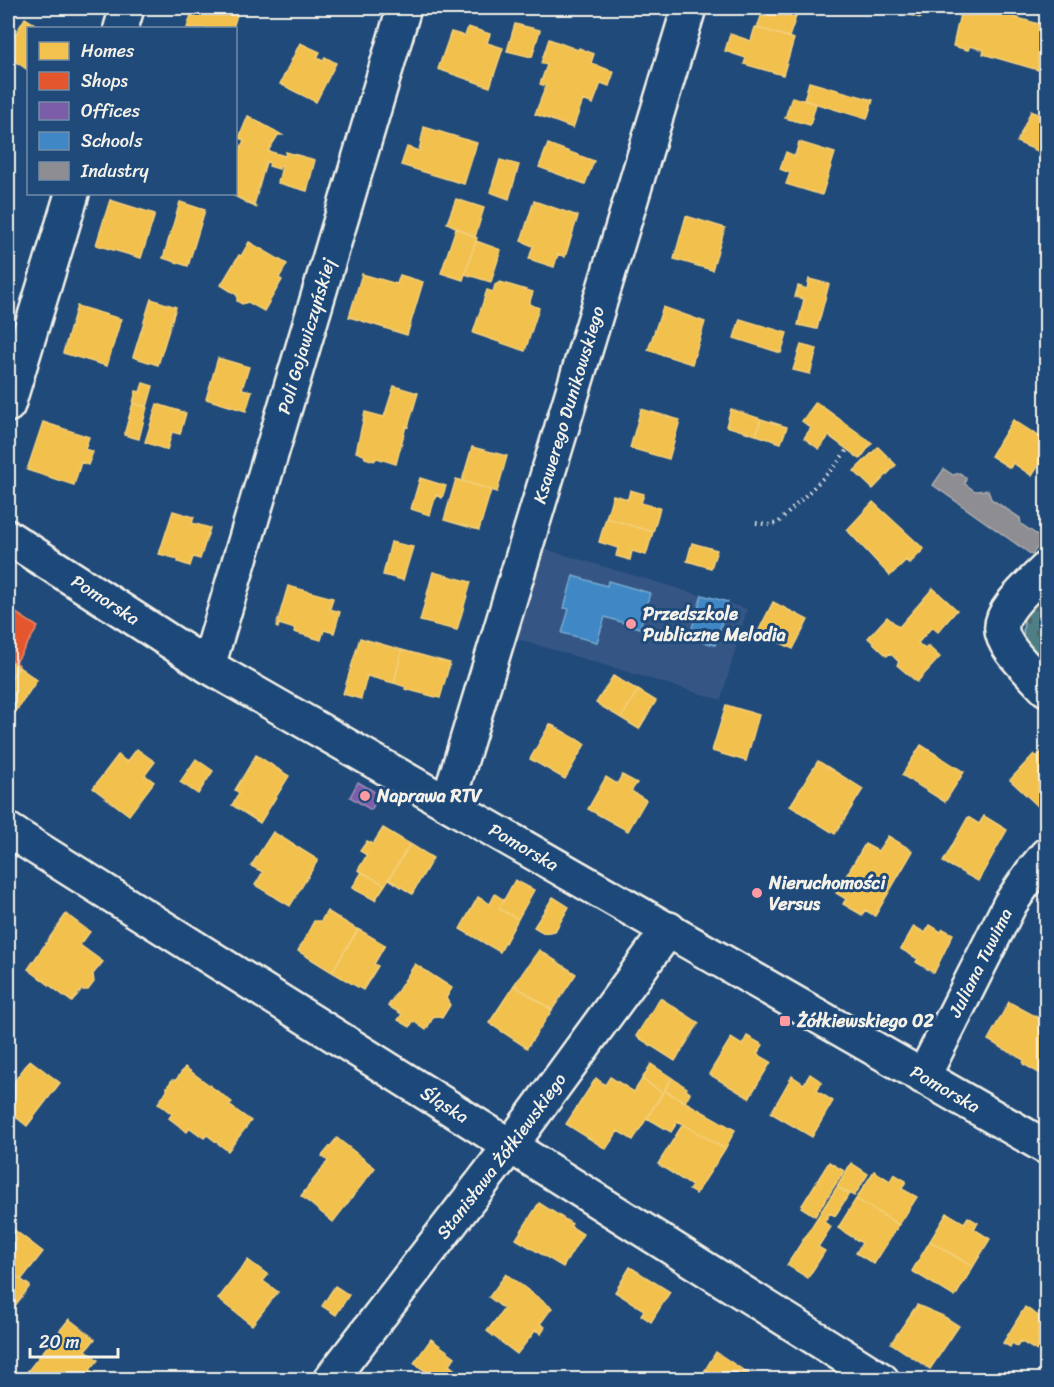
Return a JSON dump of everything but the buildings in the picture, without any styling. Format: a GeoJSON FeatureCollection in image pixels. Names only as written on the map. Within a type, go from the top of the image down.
{"type":"FeatureCollection","features":[{"type":"Feature","properties":{"kind":"street"},"geometry":{"type":"LineString","coordinates":[[121,27],[127,8]]}},
{"type":"Feature","properties":{"kind":"street","name":"Poli Gojawiczyńskiej"},"geometry":{"type":"LineString","coordinates":[[208,666],[404,8]]}},
{"type":"Feature","properties":{"kind":"street","name":"Ksawerego Dunikowskiego"},"geometry":{"type":"LineString","coordinates":[[448,803],[689,8]]}},
{"type":"Feature","properties":{"kind":"street"},"geometry":{"type":"LineString","coordinates":[[8,405],[72,195]]}},
{"type":"Feature","properties":{"kind":"street","name":"Pomorska"},"geometry":{"type":"LineString","coordinates":[[8,537],[208,666],[1047,1147]]}},
{"type":"Feature","properties":{"kind":"street"},"geometry":{"type":"LineString","coordinates":[[1047,569],[1018,596],[1008,609],[1001,626],[1004,641],[1015,656],[1047,689]]}},
{"type":"Feature","properties":{"kind":"street","name":"Śląska"},"geometry":{"type":"LineString","coordinates":[[13,844],[511,1145],[882,1380]]}},
{"type":"Feature","properties":{"kind":"street","name":"Juliana Tuwima"},"geometry":{"type":"LineString","coordinates":[[923,1077],[1010,904],[1047,855]]}},
{"type":"Feature","properties":{"kind":"street","name":"Stanisława Żółkiewskiego"},"geometry":{"type":"LineString","coordinates":[[330,1380],[511,1145],[669,929]]}},
{"type":"Feature","properties":{"kind":"path"},"geometry":{"type":"LineString","coordinates":[[756,523],[770,525],[778,522],[834,467],[848,450]]}},
{"type":"Feature","properties":{"kind":"shaded area","name":"Przedszkole Publiczne Melodia"},"geometry":{"type":"Polygon","coordinates":[[[541,548],[747,609],[721,700],[514,638],[541,548]]]}},
{"type":"Feature","properties":{"kind":"green space"},"geometry":{"type":"Polygon","coordinates":[[[1046,592],[1046,666],[1023,641],[1024,613],[1046,592]]]}},
{"type":"Feature","properties":{"kind":"place","name":"Przedszkole Publiczne Melodia"},"geometry":{"type":"Point","coordinates":[631,624]}},
{"type":"Feature","properties":{"kind":"place","name":"Naprawa RTV"},"geometry":{"type":"Point","coordinates":[365,796]}},
{"type":"Feature","properties":{"kind":"place","name":"Nieruchomości Versus"},"geometry":{"type":"Point","coordinates":[757,893]}},
{"type":"Feature","properties":{"kind":"place","name":"Żółkiewskiego 02"},"geometry":{"type":"Point","coordinates":[785,1021]}}]}
